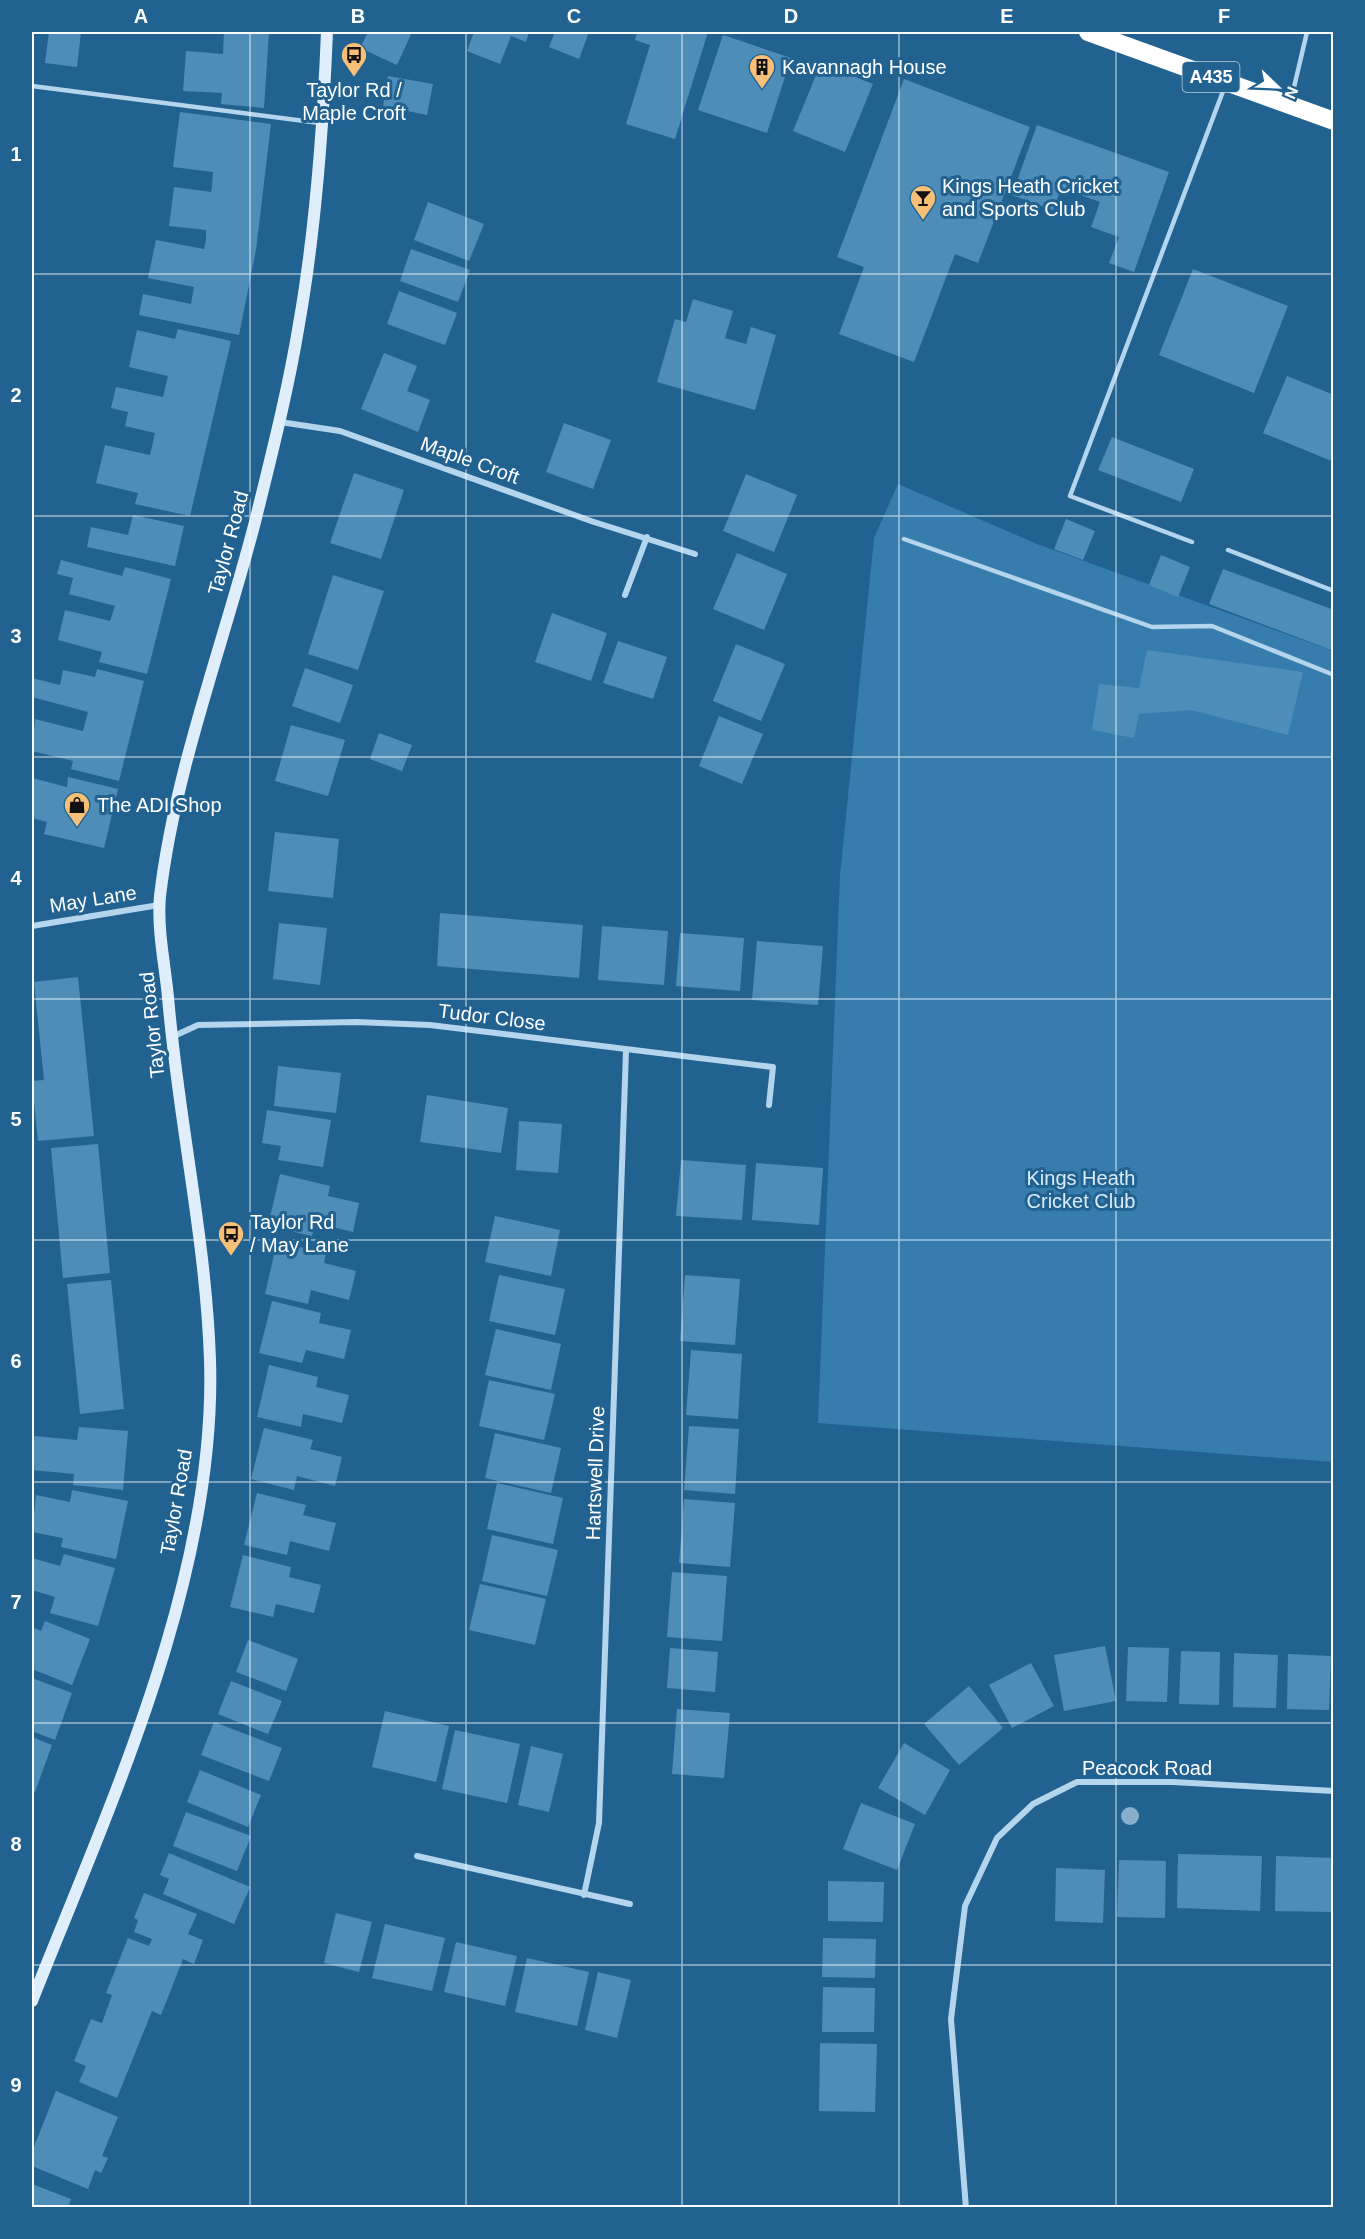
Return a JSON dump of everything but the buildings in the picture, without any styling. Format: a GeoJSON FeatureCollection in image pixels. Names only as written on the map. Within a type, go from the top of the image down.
{"type":"FeatureCollection","features":[{"type":"Feature","properties":{"kind":"highway","name":"A435"},"geometry":{"type":"LineString","coordinates":[[1088,32],[1334,121]]}},
{"type":"Feature","properties":{"kind":"street","name":"Taylor Road"},"geometry":{"type":"LineString","coordinates":[[32,2001],[139,1730],[166,1642],[189,1550],[205,1470],[210,1364],[205,1295],[171,1037],[159,905],[165,865],[188,758],[253,529],[280,422],[300,323],[323,124],[327,32]]}},
{"type":"Feature","properties":{"kind":"street","name":"Maple Croft"},"geometry":{"type":"LineString","coordinates":[[280,422],[340,431],[591,520],[695,554]]}},
{"type":"Feature","properties":{"kind":"street"},"geometry":{"type":"LineString","coordinates":[[625,595],[647,537]]}},
{"type":"Feature","properties":{"kind":"street","name":"May Lane"},"geometry":{"type":"LineString","coordinates":[[32,926],[159,905]]}},
{"type":"Feature","properties":{"kind":"street","name":"Tudor Close"},"geometry":{"type":"LineString","coordinates":[[171,1037],[198,1025],[356,1022],[430,1025],[626,1051],[773,1067],[769,1105]]}},
{"type":"Feature","properties":{"kind":"street","name":"Hartswell Drive"},"geometry":{"type":"LineString","coordinates":[[585,1894],[599,1823],[626,1051]]}},
{"type":"Feature","properties":{"kind":"street","name":"Peacock Road"},"geometry":{"type":"LineString","coordinates":[[966,2208],[951,2019],[965,1906],[997,1838],[1033,1804],[1077,1782],[1173,1782],[1334,1791]]}},
{"type":"Feature","properties":{"kind":"street"},"geometry":{"type":"LineString","coordinates":[[417,1856],[630,1904]]}},
{"type":"Feature","properties":{"kind":"lane"},"geometry":{"type":"LineString","coordinates":[[1290,105],[1307,32]]}},
{"type":"Feature","properties":{"kind":"lane"},"geometry":{"type":"LineString","coordinates":[[1192,542],[1070,496],[1226,83]]}},
{"type":"Feature","properties":{"kind":"lane"},"geometry":{"type":"LineString","coordinates":[[32,86],[323,124]]}},
{"type":"Feature","properties":{"kind":"lane"},"geometry":{"type":"LineString","coordinates":[[904,539],[1152,627],[1212,626],[1334,675]]}},
{"type":"Feature","properties":{"kind":"lane"},"geometry":{"type":"LineString","coordinates":[[1228,550],[1334,591]]}},
{"type":"Feature","properties":{"kind":"green space","name":"Kings Heath Cricket Club"},"geometry":{"type":"Polygon","coordinates":[[[898,484],[1037,544],[1333,651],[1333,1462],[818,1423],[840,876],[874,538],[898,484]]]}},
{"type":"Feature","properties":{"kind":"place","name":"Taylor Rd / Maple Croft"},"geometry":{"type":"Point","coordinates":[354,78]}},
{"type":"Feature","properties":{"kind":"place","name":"Kavannagh House"},"geometry":{"type":"Point","coordinates":[762,90]}},
{"type":"Feature","properties":{"kind":"place","name":"Kings Heath Cricket and Sports Club"},"geometry":{"type":"Point","coordinates":[923,221]}},
{"type":"Feature","properties":{"kind":"place","name":"The ADI Shop"},"geometry":{"type":"Point","coordinates":[77,828]}},
{"type":"Feature","properties":{"kind":"place","name":"Taylor Rd / May Lane"},"geometry":{"type":"Point","coordinates":[231,1257]}}]}
